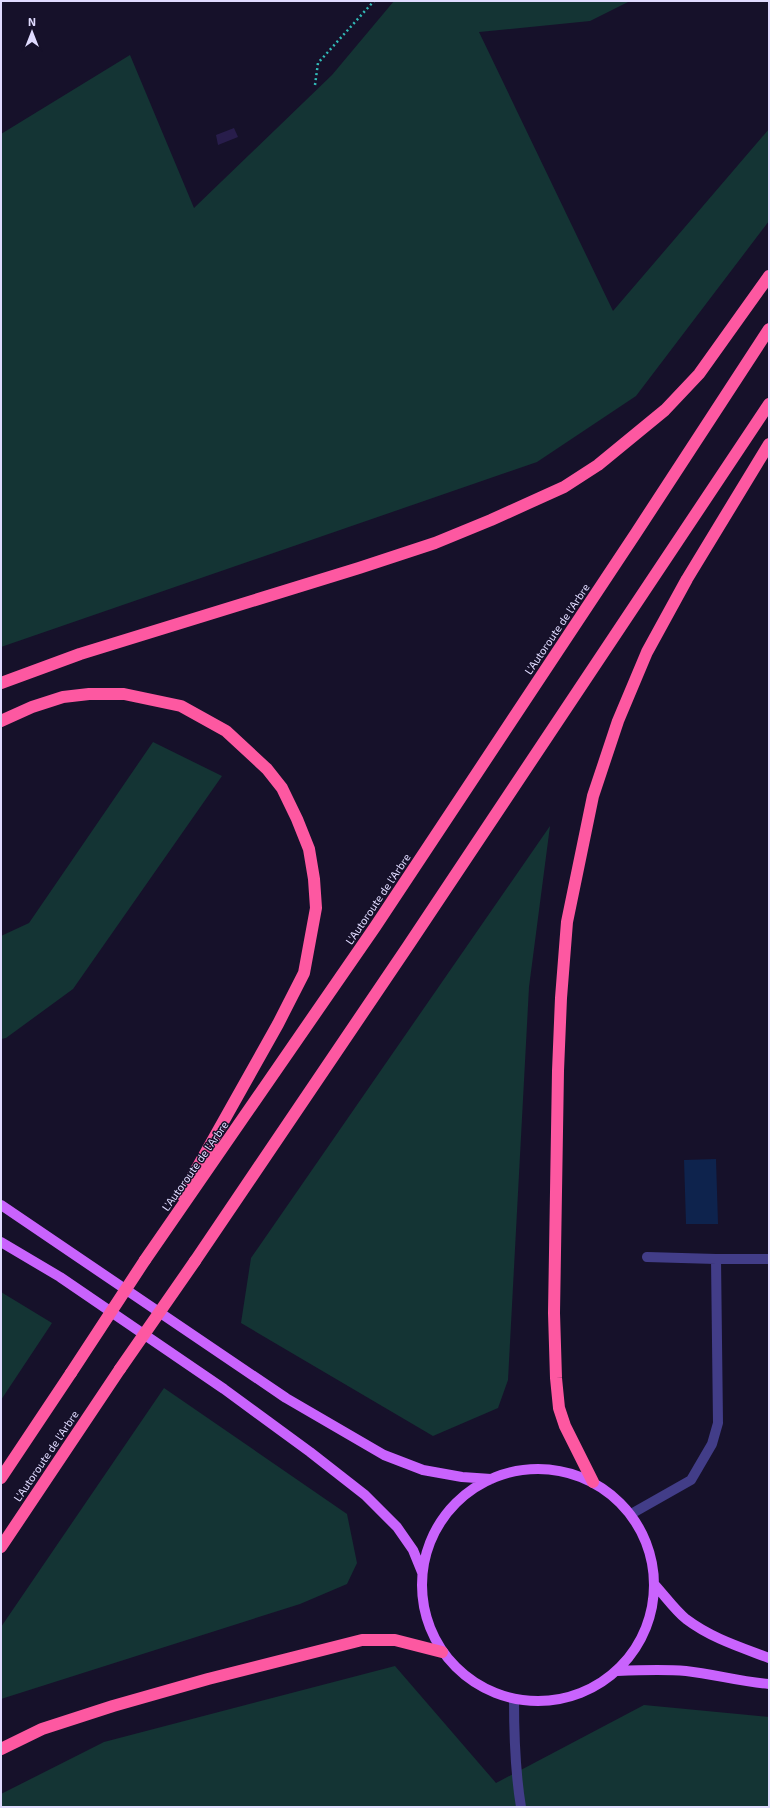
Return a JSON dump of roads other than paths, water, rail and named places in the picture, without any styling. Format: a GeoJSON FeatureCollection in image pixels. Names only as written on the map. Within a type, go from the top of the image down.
{"type":"FeatureCollection","features":[{"type":"Feature","properties":{"kind":"highway"},"geometry":{"type":"LineString","coordinates":[[1,683],[80,654],[435,543],[491,520],[564,486],[598,465],[665,410],[699,374],[769,276]]}},
{"type":"Feature","properties":{"kind":"highway","name":"L'Autoroute de l'Arbre"},"geometry":{"type":"LineString","coordinates":[[1,1478],[146,1260],[375,927],[769,329]]}},
{"type":"Feature","properties":{"kind":"highway","name":"L'Autoroute de l'Arbre"},"geometry":{"type":"LineString","coordinates":[[1,1547],[120,1369],[413,940],[769,404]]}},
{"type":"Feature","properties":{"kind":"highway"},"geometry":{"type":"LineString","coordinates":[[592,1482],[565,1426],[559,1408],[556,1378],[554,1313],[558,1072],[561,998],[567,922],[593,796],[618,721],[646,652],[686,579],[769,444]]}},
{"type":"Feature","properties":{"kind":"highway"},"geometry":{"type":"LineString","coordinates":[[1,721],[32,707],[63,697],[89,694],[124,694],[181,706],[226,731],[267,769],[282,788],[298,819],[309,849],[314,879],[316,908],[304,972],[286,1010],[146,1260]]}},
{"type":"Feature","properties":{"kind":"highway"},"geometry":{"type":"LineString","coordinates":[[1,1749],[42,1729],[113,1706],[208,1679],[362,1640],[395,1640],[442,1652]]}},
{"type":"Feature","properties":{"kind":"main road"},"geometry":{"type":"LineString","coordinates":[[1,1205],[286,1398],[384,1455],[423,1470],[462,1477],[491,1479]]}},
{"type":"Feature","properties":{"kind":"main road"},"geometry":{"type":"LineString","coordinates":[[1,1242],[60,1277],[224,1389],[359,1490],[397,1527],[413,1550],[422,1572]]}},
{"type":"Feature","properties":{"kind":"main road"},"geometry":{"type":"LineString","coordinates":[[552,1469],[573,1474],[592,1482],[614,1496],[631,1514],[644,1536],[652,1560],[655,1585],[653,1609],[645,1632],[633,1653],[617,1671],[600,1684],[580,1694],[558,1700],[536,1702],[514,1699],[493,1693],[474,1682],[456,1668],[442,1652],[432,1633],[425,1614],[422,1593],[422,1572],[427,1548],[437,1526],[452,1507],[470,1491],[491,1479],[517,1471],[552,1469]]}},
{"type":"Feature","properties":{"kind":"main road"},"geometry":{"type":"LineString","coordinates":[[655,1585],[685,1618],[704,1632],[729,1644],[769,1658]]}},
{"type":"Feature","properties":{"kind":"main road"},"geometry":{"type":"LineString","coordinates":[[617,1671],[687,1671],[748,1683],[769,1684]]}},
{"type":"Feature","properties":{"kind":"street"},"geometry":{"type":"LineString","coordinates":[[647,1257],[769,1259]]}},
{"type":"Feature","properties":{"kind":"street"},"geometry":{"type":"LineString","coordinates":[[631,1514],[691,1480],[712,1444],[718,1423],[716,1259]]}},
{"type":"Feature","properties":{"kind":"street"},"geometry":{"type":"LineString","coordinates":[[514,1699],[514,1735],[517,1786],[521,1807]]}},
{"type":"Feature","properties":{"kind":"water"},"geometry":{"type":"Polygon","coordinates":[[[716,1159],[718,1224],[686,1224],[684,1160],[716,1159]]]}}]}
